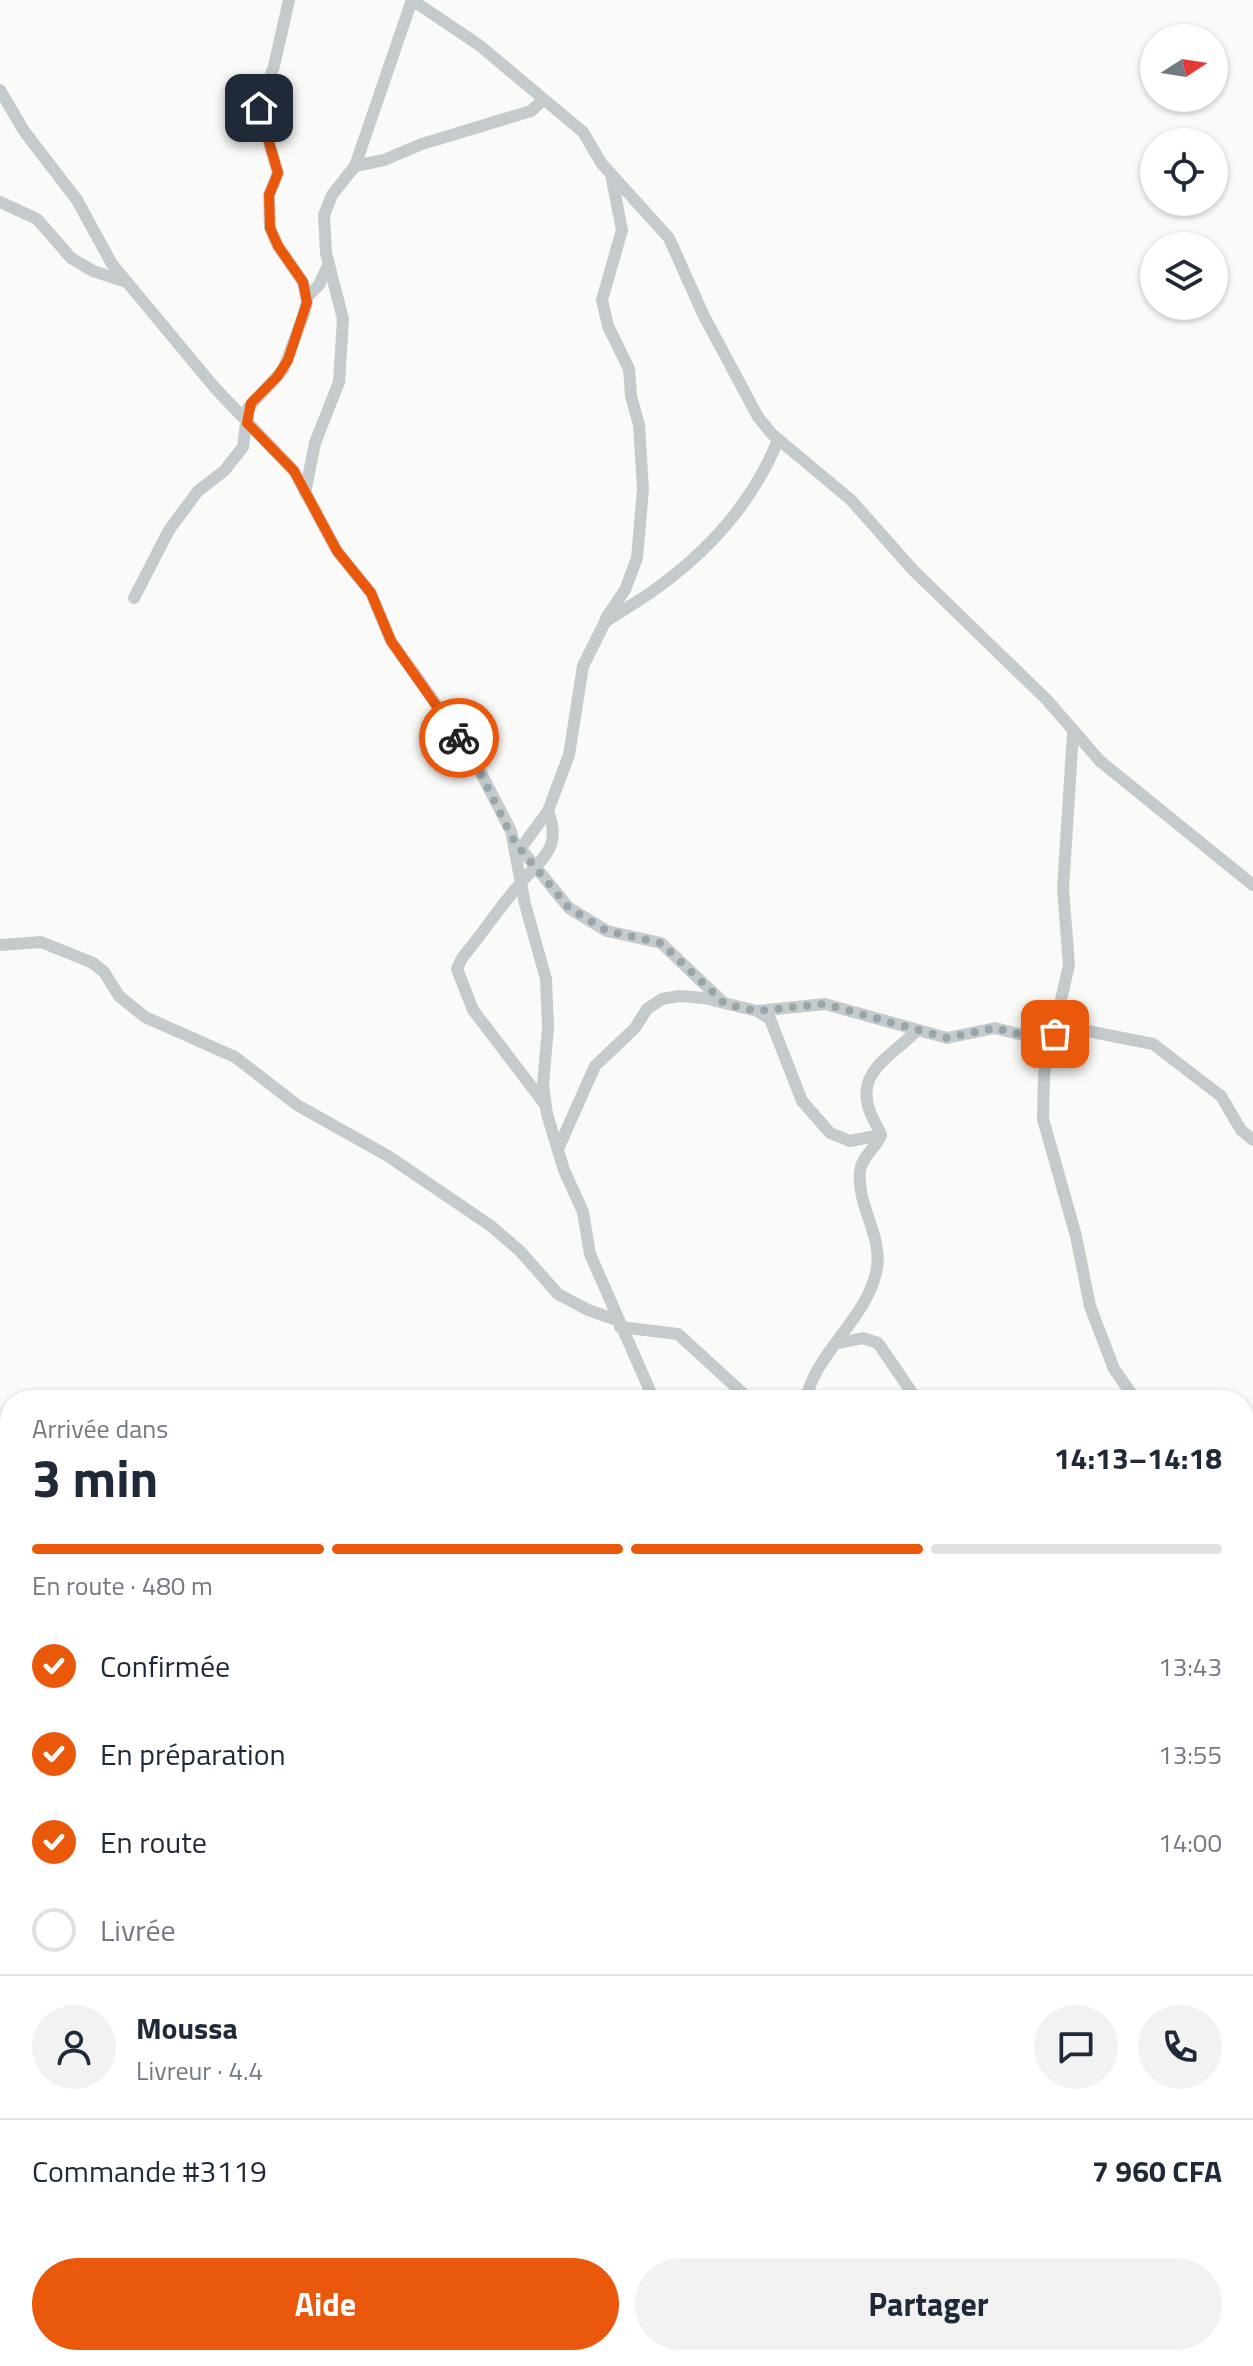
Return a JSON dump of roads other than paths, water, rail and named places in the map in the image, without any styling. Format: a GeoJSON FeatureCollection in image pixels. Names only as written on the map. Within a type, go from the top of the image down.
{"type":"FeatureCollection","features":[{"type":"Feature","properties":{"kind":"street"},"geometry":{"type":"LineString","coordinates":[[289,0],[274,66],[259,108],[278,173],[269,195],[272,235],[303,282],[307,297]]}},
{"type":"Feature","properties":{"kind":"street"},"geometry":{"type":"LineString","coordinates":[[305,493],[318,435],[338,389],[343,319],[324,238],[327,204],[355,166],[412,0],[479,45],[542,101],[583,132],[611,174],[669,238],[703,314],[744,393],[758,417],[778,440],[851,500],[913,570],[1047,700],[1073,733],[1119,778],[1253,885]]}},
{"type":"Feature","properties":{"kind":"street"},"geometry":{"type":"LineString","coordinates":[[0,90],[24,131],[77,200],[103,251],[247,423],[294,471],[337,551],[371,593],[391,641],[469,750],[518,845],[559,898],[580,916],[618,935],[661,943],[725,1004]]}},
{"type":"Feature","properties":{"kind":"street"},"geometry":{"type":"LineString","coordinates":[[355,166],[384,160],[422,144],[531,111],[542,101]]}},
{"type":"Feature","properties":{"kind":"street"},"geometry":{"type":"LineString","coordinates":[[611,174],[622,230],[602,300],[608,326],[629,369],[629,389],[640,437],[643,489],[637,558],[625,590],[583,666],[571,749],[548,811],[518,845],[521,882],[547,993],[544,1103],[583,1212],[590,1254],[649,1390]]}},
{"type":"Feature","properties":{"kind":"street"},"geometry":{"type":"LineString","coordinates":[[0,202],[37,219],[71,258],[93,271],[127,282]]}},
{"type":"Feature","properties":{"kind":"street"},"geometry":{"type":"LineString","coordinates":[[134,598],[169,530],[198,491],[224,471],[243,447],[251,403],[277,377],[288,360],[307,297],[319,285],[329,263]]}},
{"type":"Feature","properties":{"kind":"street"},"geometry":{"type":"LineString","coordinates":[[605,622],[678,572],[723,529],[764,474],[778,440]]}},
{"type":"Feature","properties":{"kind":"street"},"geometry":{"type":"LineString","coordinates":[[1073,733],[1063,889],[1069,965],[1044,1081],[1045,1133],[1076,1236],[1090,1306],[1124,1390]]}},
{"type":"Feature","properties":{"kind":"street"},"geometry":{"type":"LineString","coordinates":[[544,1103],[473,1010],[458,975],[459,962],[521,882],[537,869],[553,832],[548,811]]}},
{"type":"Feature","properties":{"kind":"street"},"geometry":{"type":"LineString","coordinates":[[0,945],[41,942],[59,946],[93,963],[104,972],[119,996],[145,1017],[235,1057],[297,1105],[388,1156],[491,1226],[520,1251],[558,1294],[618,1323],[678,1334],[739,1390]]}},
{"type":"Feature","properties":{"kind":"street"},"geometry":{"type":"LineString","coordinates":[[558,1149],[595,1066],[635,1028],[647,1009],[662,999],[679,996],[757,1011],[825,1004],[947,1038],[995,1028],[1038,1039],[1082,1030],[1153,1044],[1221,1096],[1241,1130],[1253,1140]]}},
{"type":"Feature","properties":{"kind":"street"},"geometry":{"type":"LineString","coordinates":[[757,1011],[770,1019],[802,1101],[830,1133],[850,1141],[881,1135]]}},
{"type":"Feature","properties":{"kind":"street"},"geometry":{"type":"LineString","coordinates":[[881,1135],[867,1099],[871,1075],[876,1063],[903,1046],[917,1030]]}},
{"type":"Feature","properties":{"kind":"street"},"geometry":{"type":"LineString","coordinates":[[808,1390],[809,1383],[839,1343],[876,1276],[879,1260],[876,1240],[860,1176],[864,1157],[881,1135]]}},
{"type":"Feature","properties":{"kind":"street"},"geometry":{"type":"LineString","coordinates":[[839,1343],[863,1338],[878,1343],[910,1390]]}}]}
